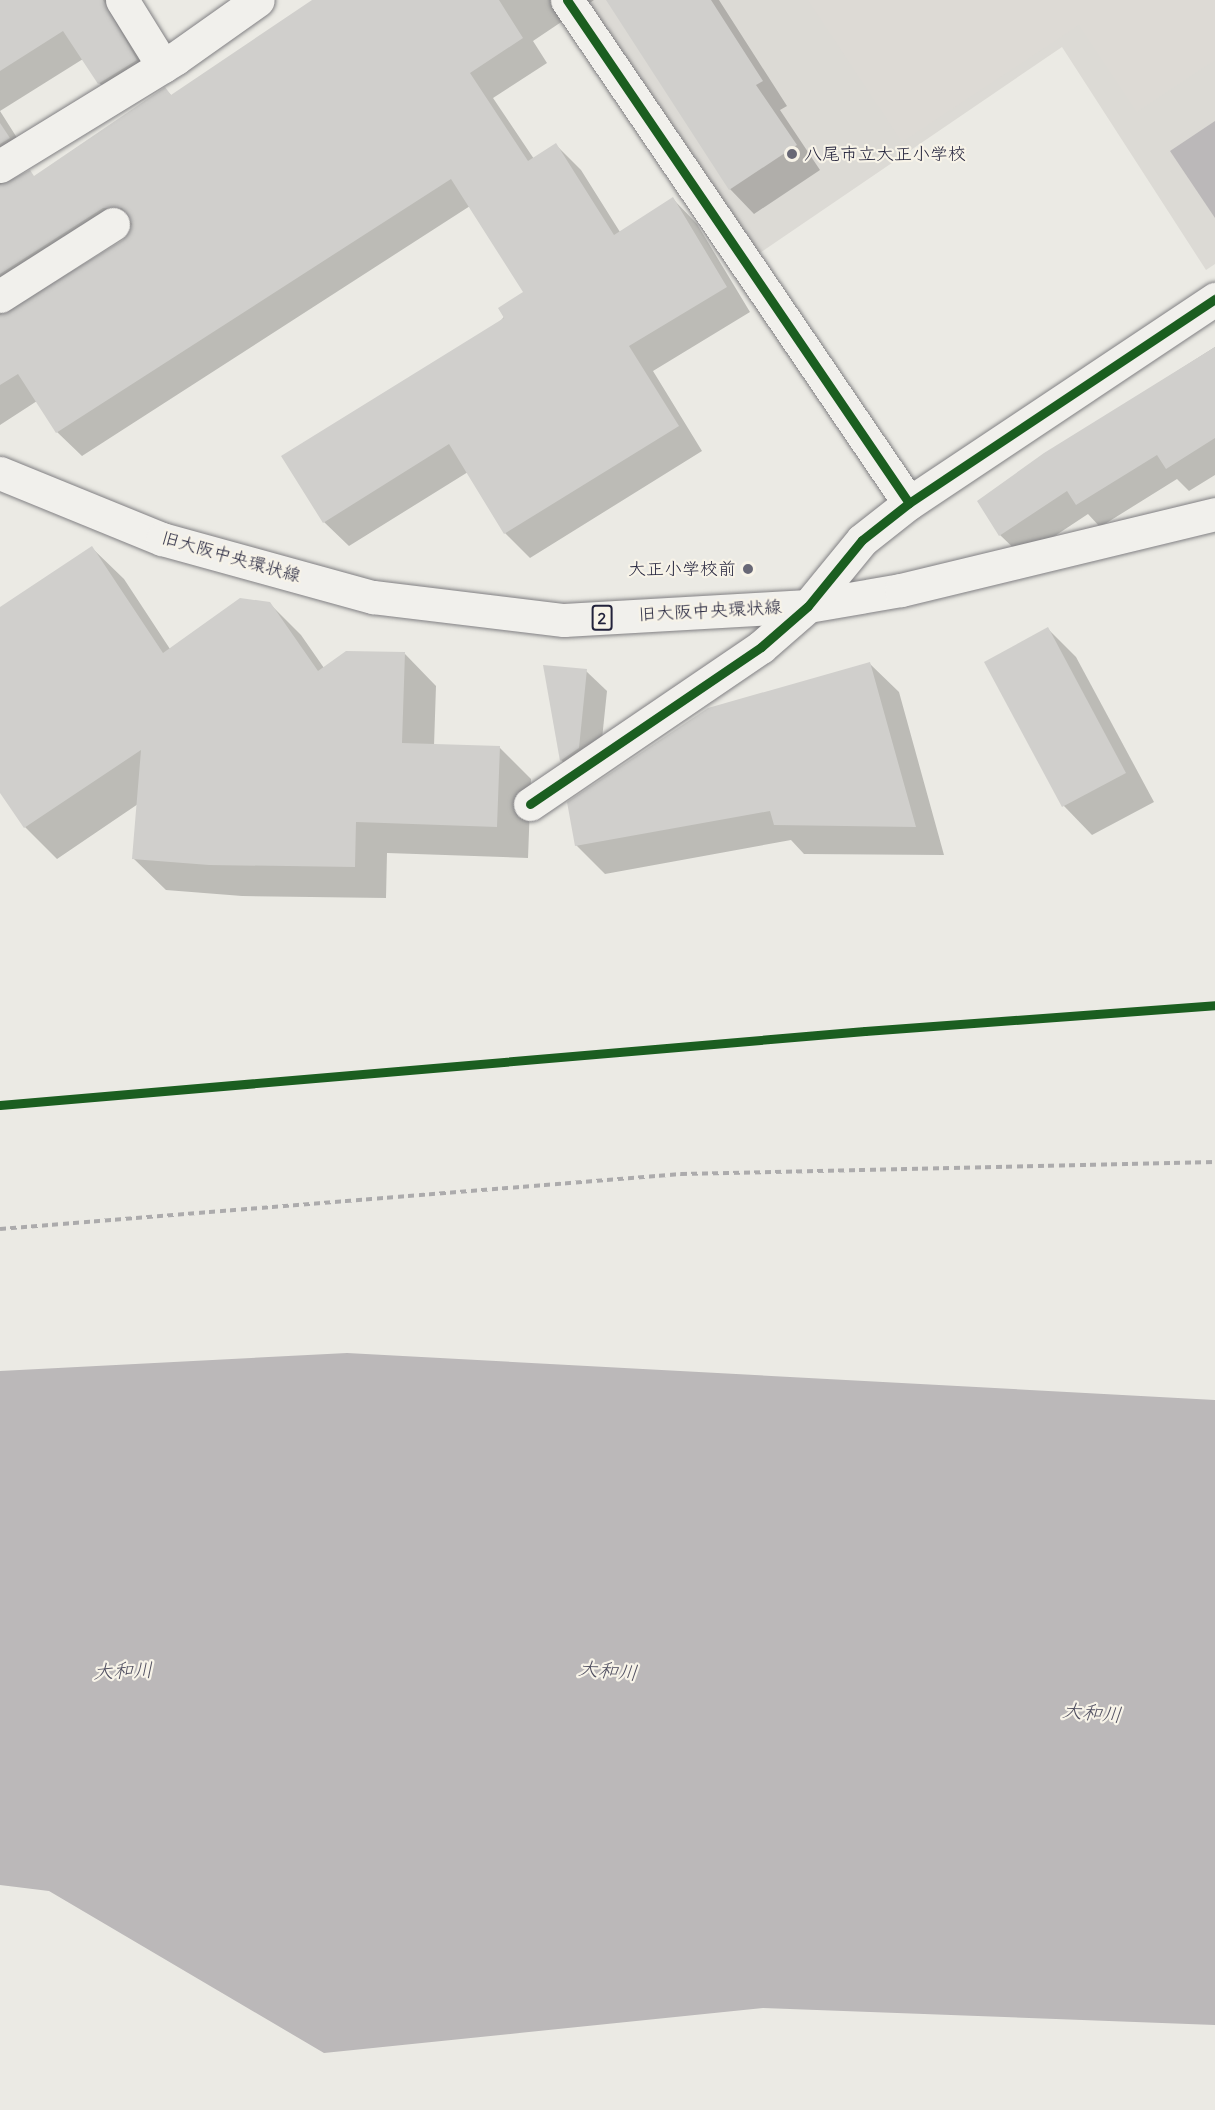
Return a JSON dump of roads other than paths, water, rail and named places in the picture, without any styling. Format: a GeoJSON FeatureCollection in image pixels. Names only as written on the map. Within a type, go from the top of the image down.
{"type":"FeatureCollection","features":[{"type":"Feature","properties":{"kind":"street"},"geometry":{"type":"LineString","coordinates":[[122,0],[163,66]]}},
{"type":"Feature","properties":{"kind":"street"},"geometry":{"type":"LineString","coordinates":[[0,166],[163,66],[258,0]]}},
{"type":"Feature","properties":{"kind":"street"},"geometry":{"type":"LineString","coordinates":[[567,0],[909,503]]}},
{"type":"Feature","properties":{"kind":"street"},"geometry":{"type":"LineString","coordinates":[[0,296],[113,224]]}},
{"type":"Feature","properties":{"kind":"street"},"geometry":{"type":"LineString","coordinates":[[530,804],[761,647],[808,606],[862,540],[909,503],[1215,299]]}},
{"type":"Feature","properties":{"kind":"street","name":"旧大阪中央環状線"},"geometry":{"type":"LineString","coordinates":[[0,473],[162,539],[373,597],[564,620],[808,606],[901,590],[1215,514]]}},
{"type":"Feature","properties":{"kind":"water"},"geometry":{"type":"Polygon","coordinates":[[[1215,121],[1215,218],[1170,151],[1215,121]]]}},
{"type":"Feature","properties":{"kind":"water","name":"大和川"},"geometry":{"type":"Polygon","coordinates":[[[347,1353],[1215,1400],[1215,2025],[763,2008],[324,2053],[49,1891],[0,1885],[0,1371],[347,1353]]]}},
{"type":"Feature","properties":{"kind":"place","name":"八尾市立大正小学校"},"geometry":{"type":"Point","coordinates":[792,154]}},
{"type":"Feature","properties":{"kind":"place","name":"大正小学校前"},"geometry":{"type":"Point","coordinates":[748,569]}}]}
